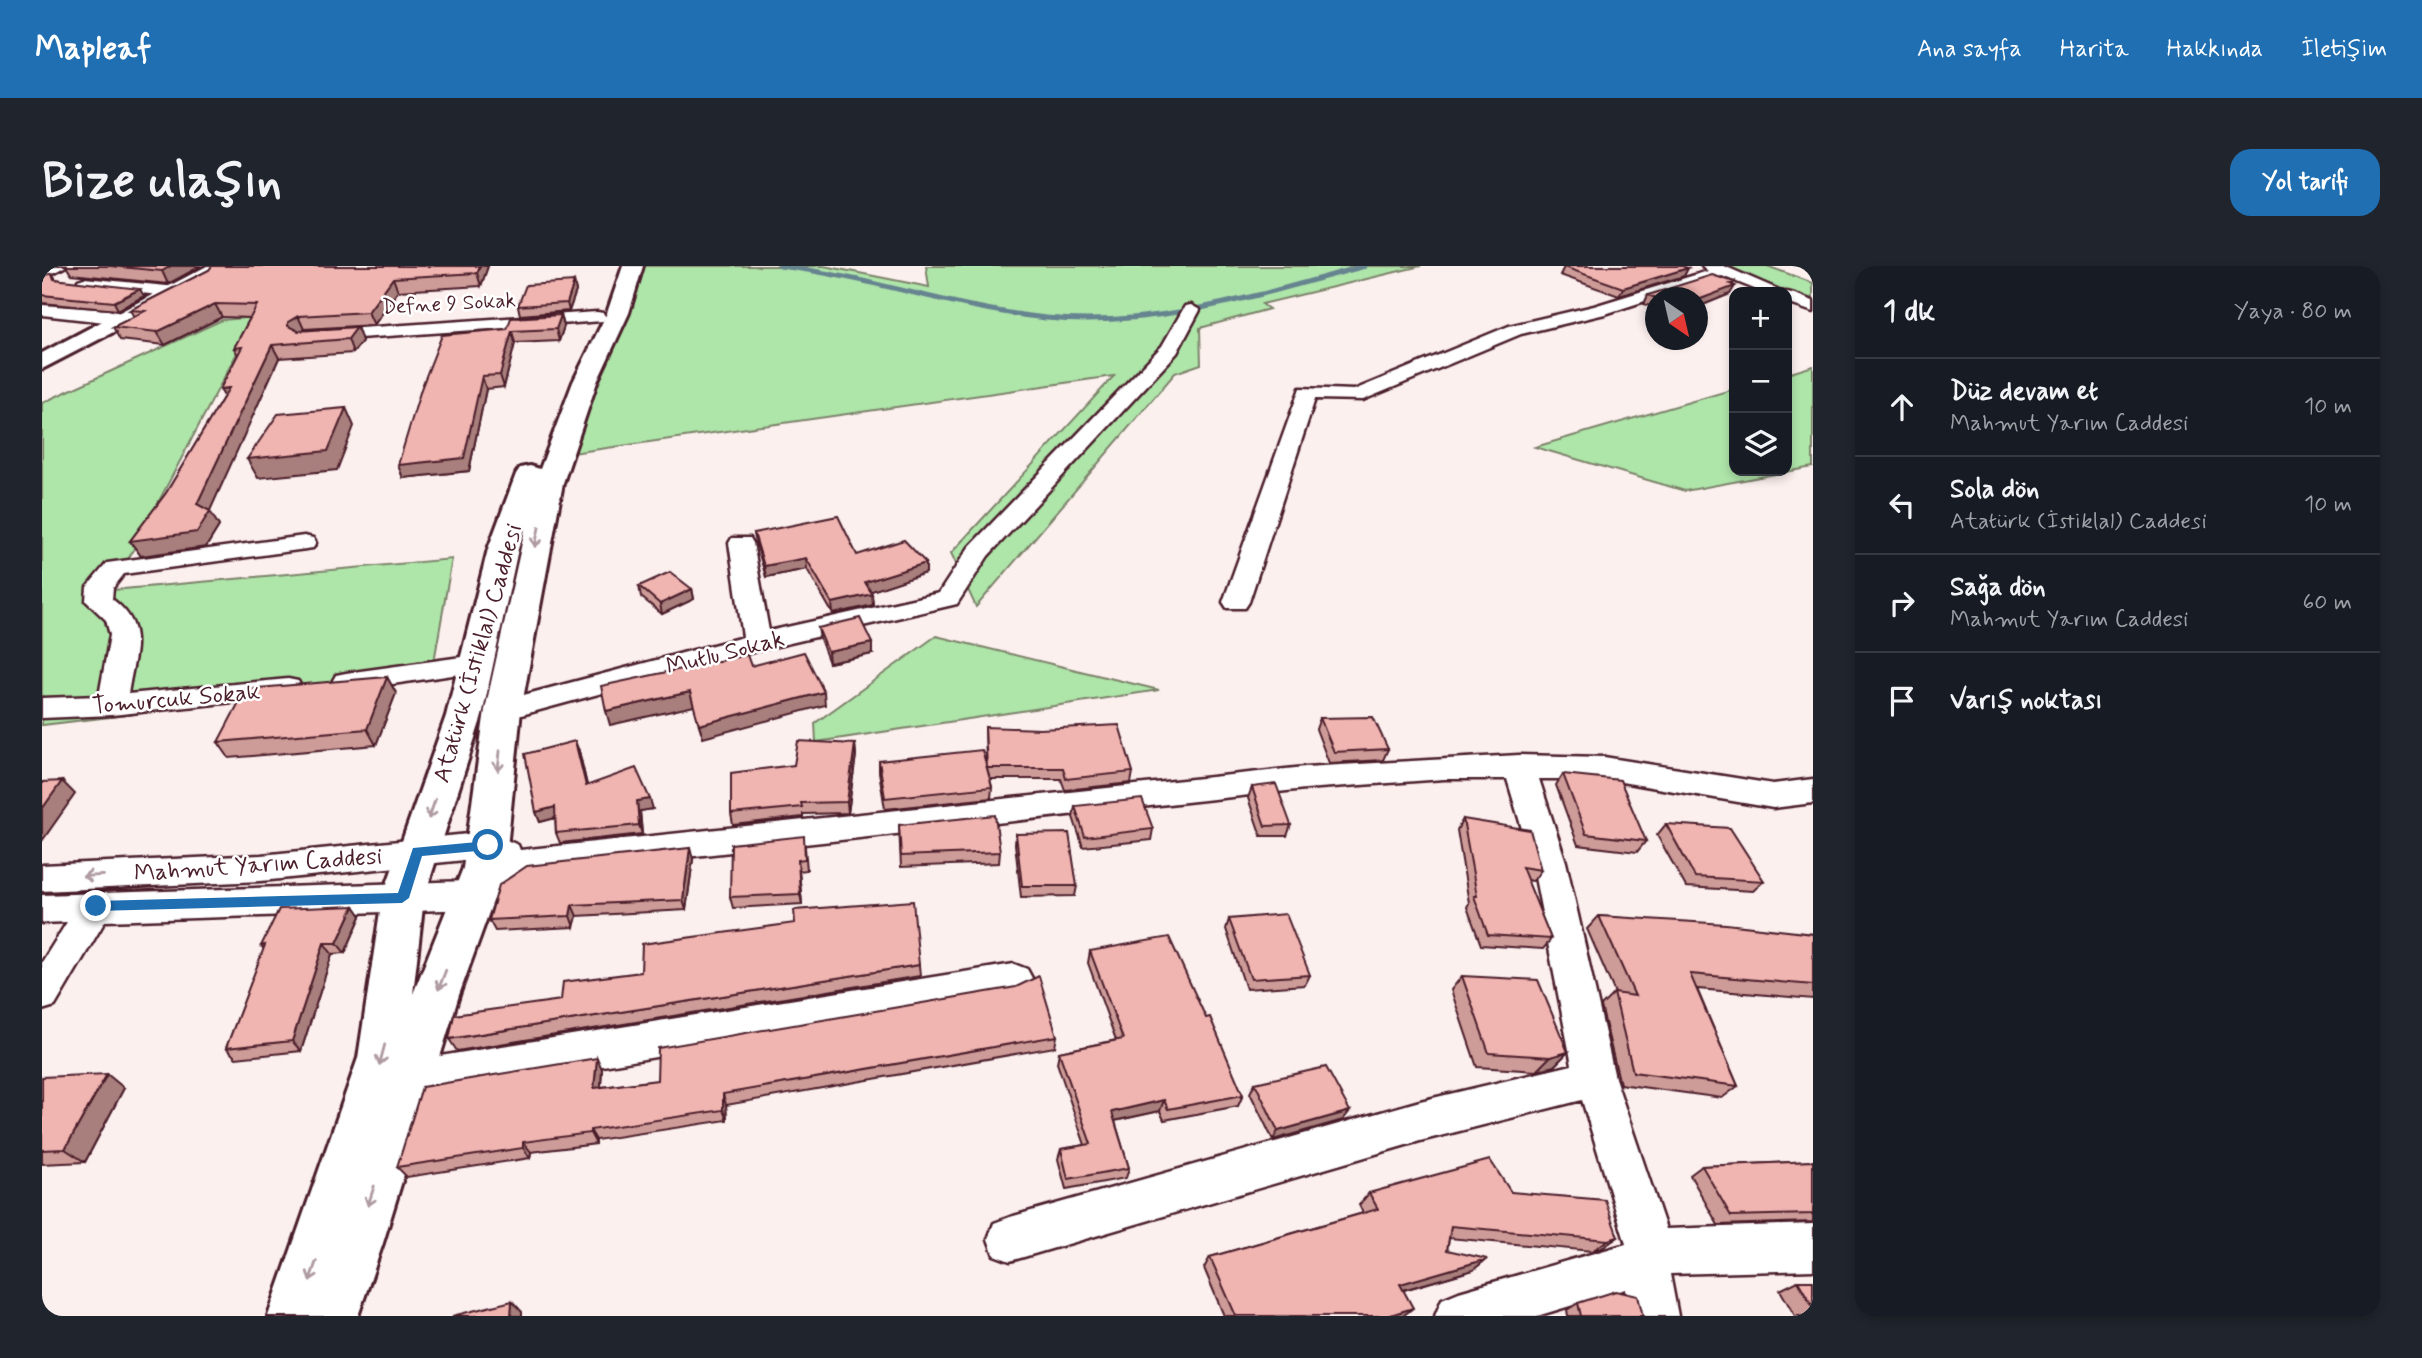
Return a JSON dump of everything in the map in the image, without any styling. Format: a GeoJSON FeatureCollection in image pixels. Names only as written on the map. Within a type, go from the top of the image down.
{"type":"FeatureCollection","features":[{"type":"Feature","properties":{"kind":"street"},"geometry":{"type":"LineString","coordinates":[[1236,602],[1307,392],[1356,396],[1515,330],[1598,310],[1717,269],[1763,287]]}},
{"type":"Feature","properties":{"kind":"street"},"geometry":{"type":"LineString","coordinates":[[42,362],[122,319],[178,282],[214,270]]}},
{"type":"Feature","properties":{"kind":"street"},"geometry":{"type":"LineString","coordinates":[[42,274],[178,282]]}},
{"type":"Feature","properties":{"kind":"street","name":"Atatürk (İstiklal) Caddesi"},"geometry":{"type":"LineString","coordinates":[[297,1316],[385,1048],[402,898],[464,716],[503,549],[545,431],[590,325],[628,278]]}},
{"type":"Feature","properties":{"kind":"street","name":"Atatürk (İstiklal) Caddesi"},"geometry":{"type":"LineString","coordinates":[[329,1316],[356,1243],[436,995],[484,868],[503,710],[549,483],[585,382],[618,313],[628,278]]}},
{"type":"Feature","properties":{"kind":"street"},"geometry":{"type":"LineString","coordinates":[[1792,299],[1813,307]]}},
{"type":"Feature","properties":{"kind":"street"},"geometry":{"type":"LineString","coordinates":[[42,310],[108,315],[122,319]]}},
{"type":"Feature","properties":{"kind":"street","name":"Mutlu Sokak"},"geometry":{"type":"LineString","coordinates":[[503,710],[757,642],[948,600],[978,552],[1170,349],[1191,310]]}},
{"type":"Feature","properties":{"kind":"street","name":"Defne 9 Sokak"},"geometry":{"type":"LineString","coordinates":[[304,337],[597,317]]}},
{"type":"Feature","properties":{"kind":"street"},"geometry":{"type":"LineString","coordinates":[[112,705],[123,635],[119,617],[99,601],[100,587],[116,568],[304,543]]}},
{"type":"Feature","properties":{"kind":"street"},"geometry":{"type":"LineString","coordinates":[[741,543],[757,642]]}},
{"type":"Feature","properties":{"kind":"street","name":"Tomurcuk Sokak"},"geometry":{"type":"LineString","coordinates":[[42,708],[112,705],[319,684],[476,664]]}},
{"type":"Feature","properties":{"kind":"street"},"geometry":{"type":"LineString","coordinates":[[1520,766],[1549,862],[1595,1078],[1648,1256],[1654,1316]]}},
{"type":"Feature","properties":{"kind":"street"},"geometry":{"type":"LineString","coordinates":[[474,895],[523,862],[1305,778],[1444,768],[1604,768],[1773,796],[1813,791]]}},
{"type":"Feature","properties":{"kind":"street"},"geometry":{"type":"LineString","coordinates":[[488,845],[523,862]]}},
{"type":"Feature","properties":{"kind":"street","name":"Mahmut Yarım Caddesi"},"geometry":{"type":"LineString","coordinates":[[42,878],[261,868],[488,845]]}},
{"type":"Feature","properties":{"kind":"street","name":"Mahmut Yarım Caddesi"},"geometry":{"type":"LineString","coordinates":[[42,909],[474,895]]}},
{"type":"Feature","properties":{"kind":"street"},"geometry":{"type":"LineString","coordinates":[[42,994],[96,906]]}},
{"type":"Feature","properties":{"kind":"street"},"geometry":{"type":"LineString","coordinates":[[409,1080],[1014,980]]}},
{"type":"Feature","properties":{"kind":"street"},"geometry":{"type":"LineString","coordinates":[[1010,1239],[1420,1121],[1595,1078]]}},
{"type":"Feature","properties":{"kind":"street"},"geometry":{"type":"LineString","coordinates":[[1458,1316],[1648,1256],[1813,1247]]}},
{"type":"Feature","properties":{"kind":"green space"},"geometry":{"type":"Polygon","coordinates":[[[637,266],[824,266],[929,287],[926,266],[1421,266],[1262,304],[1269,309],[1200,328],[1201,364],[1175,373],[976,607],[951,553],[1114,376],[558,455],[637,266]]]}},
{"type":"Feature","properties":{"kind":"green space"},"geometry":{"type":"Polygon","coordinates":[[[1703,266],[1767,266],[1813,283],[1813,312],[1792,303],[1792,287],[1754,287],[1703,266]]]}},
{"type":"Feature","properties":{"kind":"green space"},"geometry":{"type":"Polygon","coordinates":[[[256,317],[112,590],[452,559],[431,679],[42,725],[42,403],[222,320],[256,317]]]}},
{"type":"Feature","properties":{"kind":"green space"},"geometry":{"type":"Polygon","coordinates":[[[1813,366],[1813,467],[1792,471],[1792,413],[1792,372],[1813,366]]]}},
{"type":"Feature","properties":{"kind":"green space"},"geometry":{"type":"Polygon","coordinates":[[[1729,390],[1729,476],[1765,476],[1685,491],[1535,447],[1729,390]]]}},
{"type":"Feature","properties":{"kind":"green space"},"geometry":{"type":"Polygon","coordinates":[[[936,636],[1159,690],[816,742],[815,723],[936,636]]]}},
{"type":"Feature","properties":{"kind":"building"},"geometry":{"type":"Polygon","coordinates":[[[110,266],[171,266],[162,271],[110,266]]]}},
{"type":"Feature","properties":{"kind":"building"},"geometry":{"type":"Polygon","coordinates":[[[212,266],[480,266],[477,273],[393,278],[368,312],[298,316],[288,322],[288,326],[298,331],[357,327],[348,339],[272,345],[197,504],[210,511],[197,532],[130,541],[166,493],[229,388],[220,389],[242,347],[234,348],[257,305],[215,304],[157,332],[113,327],[145,311],[130,310],[209,270],[212,266]]]}},
{"type":"Feature","properties":{"kind":"building"},"geometry":{"type":"Polygon","coordinates":[[[1564,267],[1688,268],[1623,288],[1564,267]]]}},
{"type":"Feature","properties":{"kind":"building"},"geometry":{"type":"Polygon","coordinates":[[[52,273],[54,279],[140,289],[114,302],[42,295],[42,277],[52,273]]]}},
{"type":"Feature","properties":{"kind":"building"},"geometry":{"type":"Polygon","coordinates":[[[1712,275],[1734,282],[1730,284],[1735,286],[1708,296],[1708,287],[1674,287],[1712,275]]]}},
{"type":"Feature","properties":{"kind":"building"},"geometry":{"type":"Polygon","coordinates":[[[574,282],[567,303],[518,306],[526,285],[574,282]]]}},
{"type":"Feature","properties":{"kind":"building"},"geometry":{"type":"Polygon","coordinates":[[[561,315],[556,329],[512,331],[500,375],[482,376],[464,458],[398,465],[421,389],[442,335],[507,329],[511,318],[561,315]]]}},
{"type":"Feature","properties":{"kind":"building"},"geometry":{"type":"Polygon","coordinates":[[[346,408],[328,451],[247,459],[278,414],[346,408]]]}},
{"type":"Feature","properties":{"kind":"building"},"geometry":{"type":"Polygon","coordinates":[[[838,516],[857,555],[904,540],[926,563],[865,582],[872,594],[832,603],[806,558],[764,566],[754,533],[838,516]]]}},
{"type":"Feature","properties":{"kind":"building"},"geometry":{"type":"Polygon","coordinates":[[[670,572],[692,589],[660,604],[639,586],[670,572]]]}},
{"type":"Feature","properties":{"kind":"building"},"geometry":{"type":"Polygon","coordinates":[[[860,618],[872,643],[828,652],[818,628],[860,618]]]}},
{"type":"Feature","properties":{"kind":"building"},"geometry":{"type":"Polygon","coordinates":[[[804,652],[824,692],[699,725],[690,692],[606,711],[601,686],[747,655],[751,666],[804,652]]]}},
{"type":"Feature","properties":{"kind":"building"},"geometry":{"type":"Polygon","coordinates":[[[387,677],[367,729],[218,742],[246,689],[387,677]]]}},
{"type":"Feature","properties":{"kind":"building"},"geometry":{"type":"Polygon","coordinates":[[[1373,717],[1388,749],[1334,752],[1320,718],[1373,717]]]}},
{"type":"Feature","properties":{"kind":"building"},"geometry":{"type":"Polygon","coordinates":[[[1119,725],[1133,772],[1066,779],[1063,768],[987,768],[985,727],[1040,729],[1119,725]]]}},
{"type":"Feature","properties":{"kind":"building"},"geometry":{"type":"Polygon","coordinates":[[[575,741],[586,786],[636,768],[650,799],[637,801],[639,825],[556,833],[555,807],[536,812],[525,754],[575,741]]]}},
{"type":"Feature","properties":{"kind":"building"},"geometry":{"type":"Polygon","coordinates":[[[798,741],[855,744],[847,802],[801,803],[802,807],[731,814],[731,773],[794,765],[798,741]]]}},
{"type":"Feature","properties":{"kind":"building"},"geometry":{"type":"Polygon","coordinates":[[[982,750],[992,787],[885,798],[879,761],[982,750]]]}},
{"type":"Feature","properties":{"kind":"building"},"geometry":{"type":"Polygon","coordinates":[[[1563,774],[1620,780],[1646,841],[1586,834],[1563,774]]]}},
{"type":"Feature","properties":{"kind":"building"},"geometry":{"type":"Polygon","coordinates":[[[62,781],[42,809],[42,782],[62,781]]]}},
{"type":"Feature","properties":{"kind":"building"},"geometry":{"type":"Polygon","coordinates":[[[1276,784],[1291,825],[1265,826],[1252,787],[1276,784]]]}},
{"type":"Feature","properties":{"kind":"building"},"geometry":{"type":"Polygon","coordinates":[[[1142,799],[1153,829],[1085,837],[1075,806],[1142,799]]]}},
{"type":"Feature","properties":{"kind":"building"},"geometry":{"type":"Polygon","coordinates":[[[995,815],[1000,852],[901,856],[899,825],[995,815]]]}},
{"type":"Feature","properties":{"kind":"building"},"geometry":{"type":"Polygon","coordinates":[[[1463,819],[1530,830],[1541,870],[1522,867],[1551,939],[1488,935],[1474,896],[1477,896],[1463,819]]]}},
{"type":"Feature","properties":{"kind":"building"},"geometry":{"type":"Polygon","coordinates":[[[1666,824],[1730,828],[1764,881],[1695,877],[1666,824]]]}},
{"type":"Feature","properties":{"kind":"building"},"geometry":{"type":"Polygon","coordinates":[[[1069,833],[1077,886],[1022,886],[1016,834],[1069,833]]]}},
{"type":"Feature","properties":{"kind":"building"},"geometry":{"type":"Polygon","coordinates":[[[804,836],[805,859],[798,860],[800,894],[730,897],[731,844],[804,836]]]}},
{"type":"Feature","properties":{"kind":"building"},"geometry":{"type":"Polygon","coordinates":[[[690,848],[683,900],[572,905],[570,916],[489,920],[499,885],[527,866],[690,848]]]}},
{"type":"Feature","properties":{"kind":"building"},"geometry":{"type":"Polygon","coordinates":[[[913,901],[919,965],[449,1039],[454,1015],[561,1000],[563,982],[641,972],[642,944],[795,923],[794,910],[913,901]]]}},
{"type":"Feature","properties":{"kind":"building"},"geometry":{"type":"Polygon","coordinates":[[[354,906],[337,943],[324,943],[292,1041],[226,1048],[265,945],[261,946],[279,909],[354,906]]]}},
{"type":"Feature","properties":{"kind":"building"},"geometry":{"type":"Polygon","coordinates":[[[1286,914],[1310,975],[1251,979],[1229,919],[1286,914]]]}},
{"type":"Feature","properties":{"kind":"building"},"geometry":{"type":"Polygon","coordinates":[[[1599,916],[1726,924],[1813,934],[1813,985],[1690,974],[1738,1086],[1633,1072],[1614,993],[1635,996],[1599,916]]]}},
{"type":"Feature","properties":{"kind":"building"},"geometry":{"type":"Polygon","coordinates":[[[1169,937],[1206,1018],[1210,1017],[1243,1095],[1168,1109],[1164,1100],[1112,1112],[1129,1168],[1068,1179],[1061,1149],[1091,1144],[1059,1052],[1123,1039],[1090,951],[1169,937]]]}},
{"type":"Feature","properties":{"kind":"building"},"geometry":{"type":"Polygon","coordinates":[[[1039,976],[1057,1036],[723,1094],[723,1110],[590,1130],[590,1133],[523,1142],[523,1148],[397,1167],[422,1087],[597,1058],[594,1088],[657,1080],[658,1048],[1016,987],[1039,976]]]}},
{"type":"Feature","properties":{"kind":"building"},"geometry":{"type":"Polygon","coordinates":[[[1462,976],[1538,980],[1568,1052],[1550,1057],[1489,1053],[1462,976]]]}},
{"type":"Feature","properties":{"kind":"building"},"geometry":{"type":"Polygon","coordinates":[[[1326,1067],[1350,1111],[1278,1131],[1255,1083],[1326,1067]]]}},
{"type":"Feature","properties":{"kind":"building"},"geometry":{"type":"Polygon","coordinates":[[[107,1074],[65,1149],[42,1150],[42,1077],[107,1074]]]}},
{"type":"Feature","properties":{"kind":"building"},"geometry":{"type":"Polygon","coordinates":[[[1490,1160],[1511,1192],[1605,1200],[1618,1237],[1608,1240],[1451,1226],[1447,1250],[1487,1259],[1400,1284],[1413,1308],[1387,1316],[1236,1316],[1210,1257],[1378,1209],[1369,1193],[1490,1160]]]}},
{"type":"Feature","properties":{"kind":"building"},"geometry":{"type":"Polygon","coordinates":[[[1813,1161],[1813,1214],[1731,1216],[1702,1166],[1813,1161]]]}},
{"type":"Feature","properties":{"kind":"building"},"geometry":{"type":"Polygon","coordinates":[[[1798,1281],[1813,1281],[1813,1307],[1798,1281]]]}},
{"type":"Feature","properties":{"kind":"building"},"geometry":{"type":"Polygon","coordinates":[[[1616,1291],[1638,1296],[1643,1316],[1581,1316],[1578,1303],[1616,1291]]]}},
{"type":"Feature","properties":{"kind":"building"},"geometry":{"type":"Polygon","coordinates":[[[512,1301],[511,1316],[452,1316],[512,1301]]]}},
{"type":"Feature","properties":{"kind":"waterway"},"geometry":{"type":"LineString","coordinates":[[780,266],[1012,314],[1087,320],[1167,314],[1207,307],[1365,266]]}},
{"type":"Feature","properties":{"kind":"route"},"geometry":{"type":"LineString","coordinates":[[96,906],[402,898],[418,851],[488,845]]}}]}
